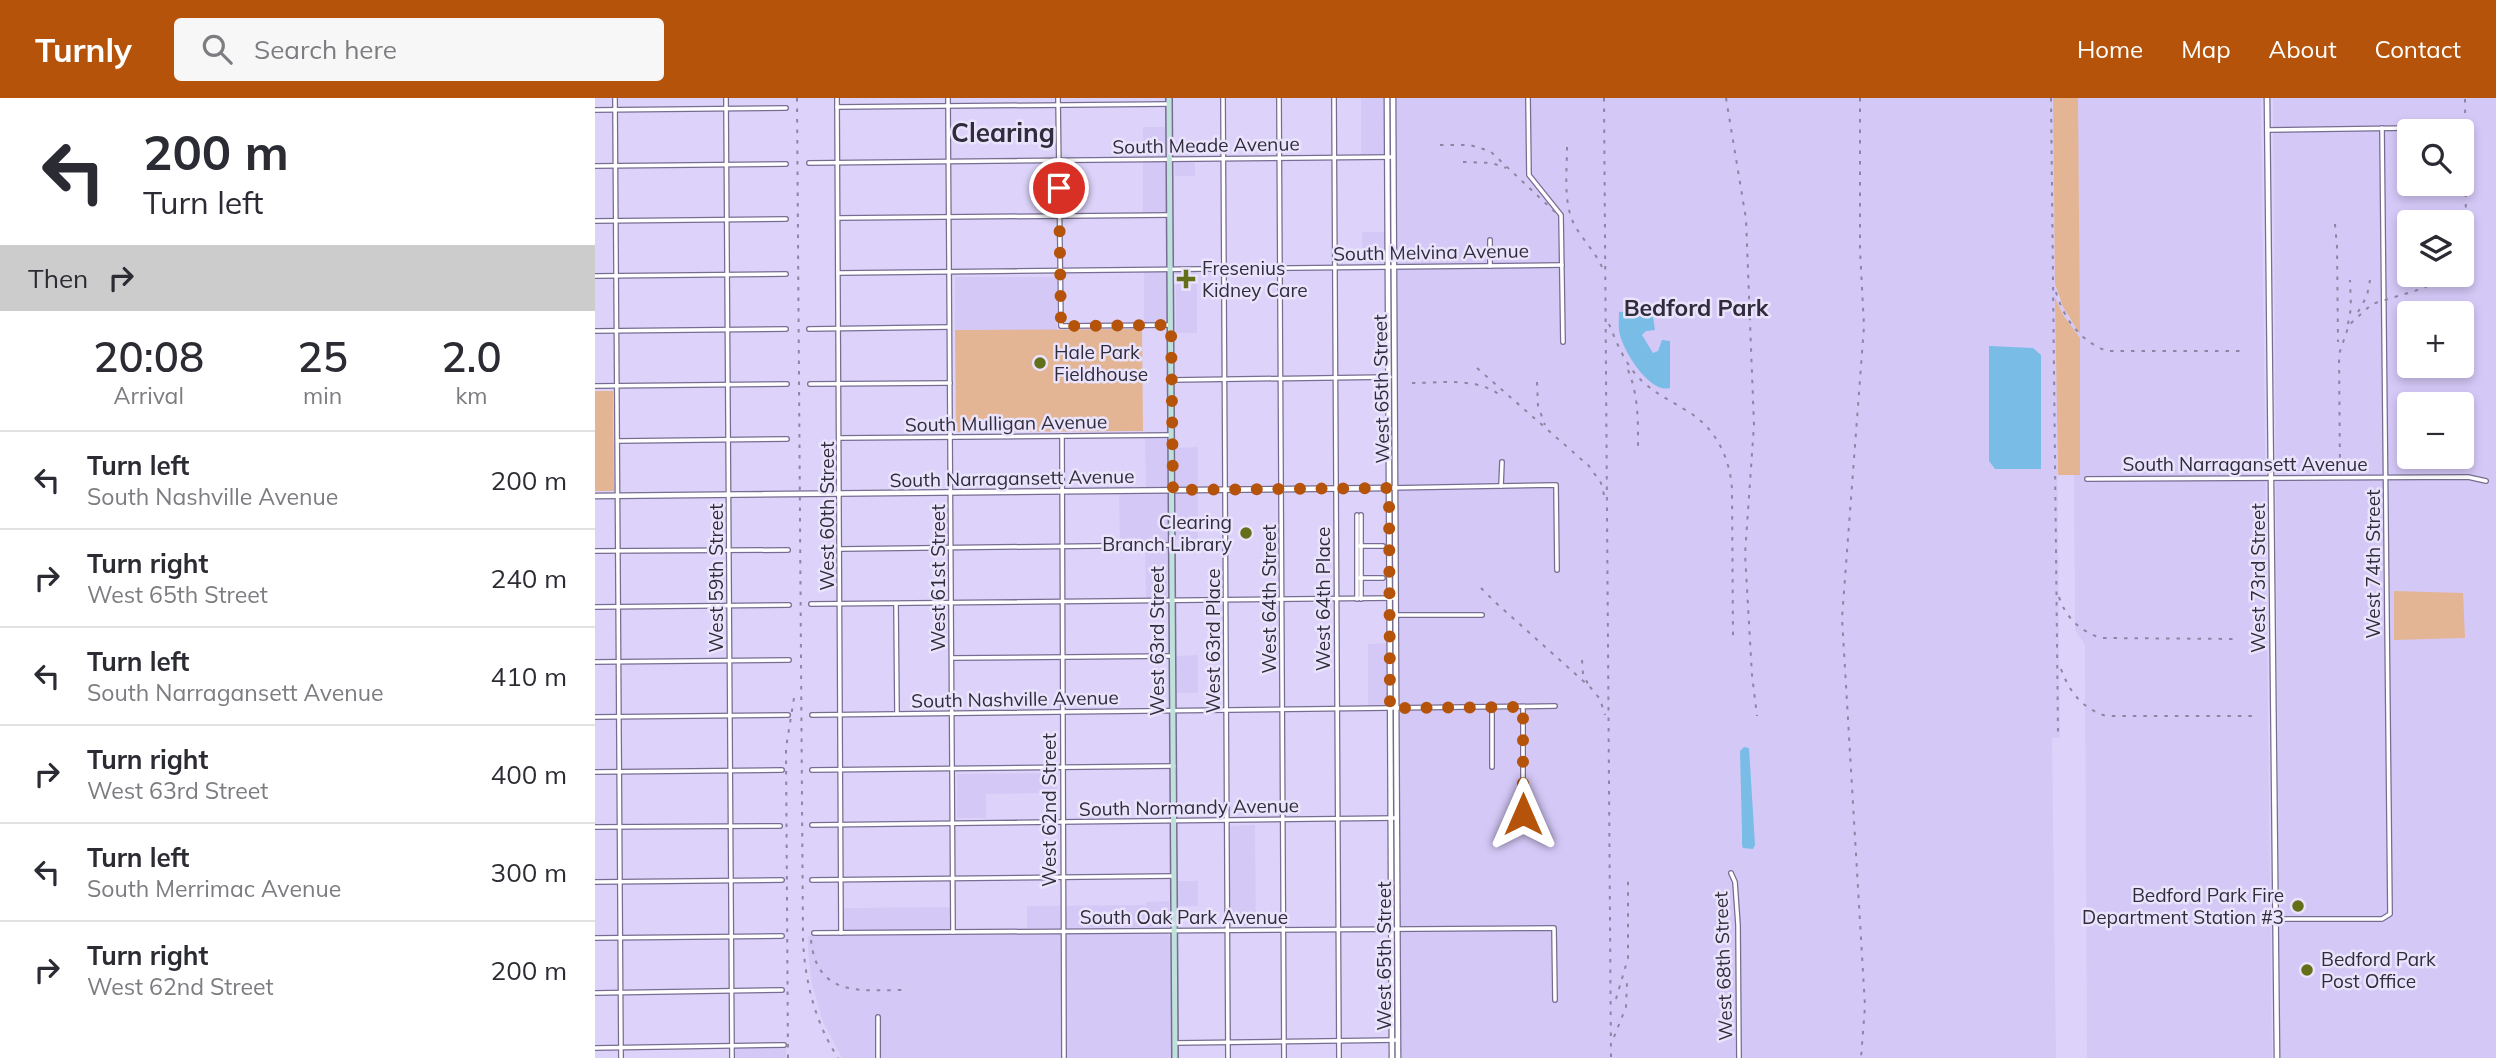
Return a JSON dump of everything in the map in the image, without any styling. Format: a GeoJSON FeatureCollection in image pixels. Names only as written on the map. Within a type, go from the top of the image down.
{"type":"FeatureCollection","features":[{"type":"Feature","properties":{"kind":"main road","name":"West 63rd Street"},"geometry":{"type":"LineString","coordinates":[[1169,101],[1175,1058]]}},
{"type":"Feature","properties":{"kind":"street"},"geometry":{"type":"LineString","coordinates":[[615,98],[621,1058]]}},
{"type":"Feature","properties":{"kind":"street","name":"West 59th Street"},"geometry":{"type":"LineString","coordinates":[[726,98],[732,1058]]}},
{"type":"Feature","properties":{"kind":"street","name":"West 60th Street"},"geometry":{"type":"LineString","coordinates":[[837,98],[841,494],[841,933]]}},
{"type":"Feature","properties":{"kind":"street","name":"West 61st Street"},"geometry":{"type":"LineString","coordinates":[[948,98],[953,932]]}},
{"type":"Feature","properties":{"kind":"street"},"geometry":{"type":"LineString","coordinates":[[1058,98],[1061,326],[1171,325]]}},
{"type":"Feature","properties":{"kind":"street","name":"West 63rd Place"},"geometry":{"type":"LineString","coordinates":[[1223,98],[1228,1058]]}},
{"type":"Feature","properties":{"kind":"street","name":"West 64th Street"},"geometry":{"type":"LineString","coordinates":[[1279,98],[1284,1058]]}},
{"type":"Feature","properties":{"kind":"street","name":"West 64th Place"},"geometry":{"type":"LineString","coordinates":[[1334,98],[1339,1058]]}},
{"type":"Feature","properties":{"kind":"street","name":"West 65th Street"},"geometry":{"type":"LineString","coordinates":[[1387,98],[1390,126],[1397,488],[1391,929],[1398,1058]]}},
{"type":"Feature","properties":{"kind":"street","name":"West 65th Street"},"geometry":{"type":"LineString","coordinates":[[1390,126],[1393,98]]}},
{"type":"Feature","properties":{"kind":"street"},"geometry":{"type":"LineString","coordinates":[[1528,98],[1529,175],[1561,215],[1563,342]]}},
{"type":"Feature","properties":{"kind":"street","name":"West 73rd Street"},"geometry":{"type":"LineString","coordinates":[[2267,98],[2277,1058]]}},
{"type":"Feature","properties":{"kind":"street"},"geometry":{"type":"LineString","coordinates":[[837,107],[1169,101]]}},
{"type":"Feature","properties":{"kind":"street"},"geometry":{"type":"LineString","coordinates":[[595,110],[786,108]]}},
{"type":"Feature","properties":{"kind":"street","name":"West 74th Street"},"geometry":{"type":"LineString","coordinates":[[2276,919],[2385,919],[2389,916],[2382,128]]}},
{"type":"Feature","properties":{"kind":"street"},"geometry":{"type":"LineString","coordinates":[[2267,130],[2397,128]]}},
{"type":"Feature","properties":{"kind":"street","name":"South Meade Avenue"},"geometry":{"type":"LineString","coordinates":[[809,163],[1390,157]]}},
{"type":"Feature","properties":{"kind":"street"},"geometry":{"type":"LineString","coordinates":[[595,166],[786,164]]}},
{"type":"Feature","properties":{"kind":"street"},"geometry":{"type":"LineString","coordinates":[[838,218],[1170,215]]}},
{"type":"Feature","properties":{"kind":"street"},"geometry":{"type":"LineString","coordinates":[[595,221],[786,219]]}},
{"type":"Feature","properties":{"kind":"street"},"geometry":{"type":"LineString","coordinates":[[1490,240],[1490,266]]}},
{"type":"Feature","properties":{"kind":"street","name":"South Melvina Avenue"},"geometry":{"type":"LineString","coordinates":[[839,273],[1562,265]]}},
{"type":"Feature","properties":{"kind":"street","name":"West 65th Street"},"geometry":{"type":"LineString","coordinates":[[1391,267],[1388,377],[1389,598],[1398,929],[1395,1040],[1392,1058]]}},
{"type":"Feature","properties":{"kind":"street"},"geometry":{"type":"LineString","coordinates":[[595,276],[786,274]]}},
{"type":"Feature","properties":{"kind":"street"},"geometry":{"type":"LineString","coordinates":[[809,329],[950,327]]}},
{"type":"Feature","properties":{"kind":"street"},"geometry":{"type":"LineString","coordinates":[[595,331],[786,329]]}},
{"type":"Feature","properties":{"kind":"street"},"geometry":{"type":"LineString","coordinates":[[1172,380],[1395,377]]}},
{"type":"Feature","properties":{"kind":"street"},"geometry":{"type":"LineString","coordinates":[[810,384],[950,383]]}},
{"type":"Feature","properties":{"kind":"street"},"geometry":{"type":"LineString","coordinates":[[595,386],[787,384]]}},
{"type":"Feature","properties":{"kind":"street","name":"South Mulligan Avenue"},"geometry":{"type":"LineString","coordinates":[[840,438],[1172,435]]}},
{"type":"Feature","properties":{"kind":"street","name":"West 62nd Street"},"geometry":{"type":"LineString","coordinates":[[1062,436],[1063,1058]]}},
{"type":"Feature","properties":{"kind":"street"},"geometry":{"type":"LineString","coordinates":[[618,441],[787,439]]}},
{"type":"Feature","properties":{"kind":"street"},"geometry":{"type":"LineString","coordinates":[[1501,486],[1502,462]]}},
{"type":"Feature","properties":{"kind":"street","name":"South Narragansett Avenue"},"geometry":{"type":"LineString","coordinates":[[2087,479],[2468,477],[2486,481]]}},
{"type":"Feature","properties":{"kind":"street","name":"South Narragansett Avenue"},"geometry":{"type":"LineString","coordinates":[[595,496],[1556,485],[1557,570]]}},
{"type":"Feature","properties":{"kind":"street"},"geometry":{"type":"LineString","coordinates":[[1359,515],[1359,599]]}},
{"type":"Feature","properties":{"kind":"street"},"geometry":{"type":"LineString","coordinates":[[841,549],[1173,545]]}},
{"type":"Feature","properties":{"kind":"street"},"geometry":{"type":"LineString","coordinates":[[1359,547],[1383,546]]}},
{"type":"Feature","properties":{"kind":"street"},"geometry":{"type":"LineString","coordinates":[[595,551],[788,550]]}},
{"type":"Feature","properties":{"kind":"street"},"geometry":{"type":"LineString","coordinates":[[1359,578],[1383,578]]}},
{"type":"Feature","properties":{"kind":"street"},"geometry":{"type":"LineString","coordinates":[[811,604],[1397,598]]}},
{"type":"Feature","properties":{"kind":"street"},"geometry":{"type":"LineString","coordinates":[[896,604],[897,714]]}},
{"type":"Feature","properties":{"kind":"street"},"geometry":{"type":"LineString","coordinates":[[595,607],[789,605]]}},
{"type":"Feature","properties":{"kind":"street"},"geometry":{"type":"LineString","coordinates":[[1390,615],[1482,615]]}},
{"type":"Feature","properties":{"kind":"street"},"geometry":{"type":"LineString","coordinates":[[952,658],[1173,656]]}},
{"type":"Feature","properties":{"kind":"street"},"geometry":{"type":"LineString","coordinates":[[595,662],[789,660]]}},
{"type":"Feature","properties":{"kind":"street","name":"South Nashville Avenue"},"geometry":{"type":"LineString","coordinates":[[812,715],[1555,706]]}},
{"type":"Feature","properties":{"kind":"street"},"geometry":{"type":"LineString","coordinates":[[1492,707],[1492,767]]}},
{"type":"Feature","properties":{"kind":"street"},"geometry":{"type":"LineString","coordinates":[[1523,707],[1523,814]]}},
{"type":"Feature","properties":{"kind":"street"},"geometry":{"type":"LineString","coordinates":[[595,717],[788,715]]}},
{"type":"Feature","properties":{"kind":"street"},"geometry":{"type":"LineString","coordinates":[[812,770],[1174,766]]}},
{"type":"Feature","properties":{"kind":"street"},"geometry":{"type":"LineString","coordinates":[[595,772],[782,771]]}},
{"type":"Feature","properties":{"kind":"street","name":"South Normandy Avenue"},"geometry":{"type":"LineString","coordinates":[[812,825],[1397,818]]}},
{"type":"Feature","properties":{"kind":"street"},"geometry":{"type":"LineString","coordinates":[[595,827],[780,826]]}},
{"type":"Feature","properties":{"kind":"street","name":"West 68th Street"},"geometry":{"type":"LineString","coordinates":[[1731,873],[1735,882],[1738,925],[1739,1058]]}},
{"type":"Feature","properties":{"kind":"street"},"geometry":{"type":"LineString","coordinates":[[812,880],[1174,876]]}},
{"type":"Feature","properties":{"kind":"street"},"geometry":{"type":"LineString","coordinates":[[595,882],[782,880]]}},
{"type":"Feature","properties":{"kind":"street","name":"South Oak Park Avenue"},"geometry":{"type":"LineString","coordinates":[[814,933],[1555,928],[1555,1000]]}},
{"type":"Feature","properties":{"kind":"street"},"geometry":{"type":"LineString","coordinates":[[595,937],[782,936]]}},
{"type":"Feature","properties":{"kind":"street"},"geometry":{"type":"LineString","coordinates":[[595,993],[782,990]]}},
{"type":"Feature","properties":{"kind":"street"},"geometry":{"type":"LineString","coordinates":[[878,1017],[878,1058]]}},
{"type":"Feature","properties":{"kind":"street"},"geometry":{"type":"LineString","coordinates":[[1175,1043],[1395,1040]]}},
{"type":"Feature","properties":{"kind":"street"},"geometry":{"type":"LineString","coordinates":[[595,1048],[785,1045]]}},
{"type":"Feature","properties":{"kind":"shaded area"},"geometry":{"type":"Polygon","coordinates":[[[1361,98],[1385,98],[1385,154],[1361,155],[1361,98]]]}},
{"type":"Feature","properties":{"kind":"shaded area"},"geometry":{"type":"Polygon","coordinates":[[[1393,98],[2053,98],[2055,284],[2058,298],[2072,324],[2072,98],[2261,98],[2272,1058],[2087,1058],[2085,645],[2075,630],[2073,330],[2056,300],[2060,738],[2052,738],[2056,1058],[1401,1058],[1393,98]]]}},
{"type":"Feature","properties":{"kind":"shaded area"},"geometry":{"type":"Polygon","coordinates":[[[2053,98],[2078,98],[2080,334],[2063,307],[2055,284],[2053,98]]]}},
{"type":"Feature","properties":{"kind":"shaded area"},"geometry":{"type":"Polygon","coordinates":[[[2273,98],[2496,98],[2496,1058],[2280,1058],[2273,98]]]}},
{"type":"Feature","properties":{"kind":"shaded area"},"geometry":{"type":"Polygon","coordinates":[[[1143,127],[1166,127],[1167,214],[1143,214],[1143,127]]]}},
{"type":"Feature","properties":{"kind":"shaded area"},"geometry":{"type":"Polygon","coordinates":[[[1175,141],[1195,141],[1195,176],[1175,176],[1175,141]]]}},
{"type":"Feature","properties":{"kind":"shaded area"},"geometry":{"type":"Polygon","coordinates":[[[1362,232],[1386,232],[1386,265],[1363,265],[1362,232]]]}},
{"type":"Feature","properties":{"kind":"shaded area"},"geometry":{"type":"Polygon","coordinates":[[[1167,270],[1168,324],[1144,324],[1144,271],[1167,270]]]}},
{"type":"Feature","properties":{"kind":"shaded area"},"geometry":{"type":"Polygon","coordinates":[[[1197,270],[1197,333],[1176,333],[1176,271],[1197,270]]]}},
{"type":"Feature","properties":{"kind":"shaded area"},"geometry":{"type":"Polygon","coordinates":[[[955,277],[1057,277],[1057,330],[955,330],[955,277]]]}},
{"type":"Feature","properties":{"kind":"shaded area"},"geometry":{"type":"Polygon","coordinates":[[[2055,298],[2080,338],[2080,475],[2058,475],[2055,298]]]}},
{"type":"Feature","properties":{"kind":"shaded area"},"geometry":{"type":"Polygon","coordinates":[[[1142,329],[1143,431],[956,432],[955,330],[1142,329]]]}},
{"type":"Feature","properties":{"kind":"shaded area"},"geometry":{"type":"Polygon","coordinates":[[[595,391],[613,391],[614,491],[595,491],[595,391]]]}},
{"type":"Feature","properties":{"kind":"shaded area"},"geometry":{"type":"Polygon","coordinates":[[[1168,436],[1169,600],[1146,600],[1145,545],[1120,545],[1119,491],[1146,490],[1145,437],[1168,436]]]}},
{"type":"Feature","properties":{"kind":"shaded area"},"geometry":{"type":"Polygon","coordinates":[[[1198,447],[1198,540],[1176,540],[1176,448],[1198,447]]]}},
{"type":"Feature","properties":{"kind":"shaded area"},"geometry":{"type":"Polygon","coordinates":[[[2394,591],[2463,593],[2465,638],[2394,640],[2394,591]]]}},
{"type":"Feature","properties":{"kind":"shaded area"},"geometry":{"type":"Polygon","coordinates":[[[1389,643],[1389,707],[1368,708],[1368,644],[1389,643]]]}},
{"type":"Feature","properties":{"kind":"shaded area"},"geometry":{"type":"Polygon","coordinates":[[[1198,655],[1198,693],[1177,693],[1176,656],[1198,655]]]}},
{"type":"Feature","properties":{"kind":"shaded area"},"geometry":{"type":"Polygon","coordinates":[[[1057,773],[1057,793],[986,794],[986,818],[957,818],[957,774],[1057,773]]]}},
{"type":"Feature","properties":{"kind":"shaded area"},"geometry":{"type":"Polygon","coordinates":[[[1255,825],[1256,925],[1230,926],[1230,826],[1255,825]]]}},
{"type":"Feature","properties":{"kind":"shaded area"},"geometry":{"type":"Polygon","coordinates":[[[1177,881],[1198,881],[1198,906],[1177,906],[1177,881]]]}},
{"type":"Feature","properties":{"kind":"shaded area"},"geometry":{"type":"Polygon","coordinates":[[[1169,901],[1167,927],[1027,928],[1027,906],[1146,905],[1146,902],[1169,901]]]}},
{"type":"Feature","properties":{"kind":"shaded area"},"geometry":{"type":"Polygon","coordinates":[[[952,907],[952,930],[842,931],[842,908],[952,907]]]}},
{"type":"Feature","properties":{"kind":"shaded area"},"geometry":{"type":"Polygon","coordinates":[[[1167,933],[1170,937],[1172,1058],[842,1058],[823,1022],[812,984],[808,952],[808,936],[1167,933]]]}},
{"type":"Feature","properties":{"kind":"shaded area"},"geometry":{"type":"Polygon","coordinates":[[[735,1046],[786,1046],[786,1058],[735,1058],[735,1046]]]}},
{"type":"Feature","properties":{"kind":"water"},"geometry":{"type":"Polygon","coordinates":[[[1652,310],[1655,330],[1646,331],[1642,335],[1653,353],[1658,351],[1662,340],[1670,341],[1670,388],[1654,385],[1646,378],[1627,351],[1619,332],[1619,312],[1652,310]]]}},
{"type":"Feature","properties":{"kind":"water"},"geometry":{"type":"Polygon","coordinates":[[[1989,346],[2033,348],[2041,355],[2041,469],[1995,469],[1989,461],[1989,346]]]}},
{"type":"Feature","properties":{"kind":"water"},"geometry":{"type":"Polygon","coordinates":[[[1744,747],[1749,748],[1755,845],[1753,849],[1743,848],[1742,845],[1740,751],[1744,747]]]}},
{"type":"Feature","properties":{"kind":"railway"},"geometry":{"type":"LineString","coordinates":[[797,98],[803,940],[806,971],[817,1016],[838,1058]]}},
{"type":"Feature","properties":{"kind":"railway"},"geometry":{"type":"LineString","coordinates":[[1604,98],[1611,1058]]}},
{"type":"Feature","properties":{"kind":"railway"},"geometry":{"type":"LineString","coordinates":[[1726,98],[1746,219],[1754,425],[1745,554],[1757,716]]}},
{"type":"Feature","properties":{"kind":"railway"},"geometry":{"type":"LineString","coordinates":[[1860,98],[1860,250],[1864,326],[1842,618],[1865,1006],[1861,1058]]}},
{"type":"Feature","properties":{"kind":"railway"},"geometry":{"type":"LineString","coordinates":[[2051,98],[2058,733]]}},
{"type":"Feature","properties":{"kind":"railway"},"geometry":{"type":"LineString","coordinates":[[2465,98],[2466,210]]}},
{"type":"Feature","properties":{"kind":"railway"},"geometry":{"type":"LineString","coordinates":[[1440,145],[1470,145],[1490,151],[1556,213]]}},
{"type":"Feature","properties":{"kind":"railway"},"geometry":{"type":"LineString","coordinates":[[1567,147],[1568,206],[1574,224],[1604,272]]}},
{"type":"Feature","properties":{"kind":"railway"},"geometry":{"type":"LineString","coordinates":[[1463,162],[1492,163],[1506,168]]}},
{"type":"Feature","properties":{"kind":"railway"},"geometry":{"type":"LineString","coordinates":[[2335,224],[2338,342]]}},
{"type":"Feature","properties":{"kind":"railway"},"geometry":{"type":"LineString","coordinates":[[2348,324],[2351,308],[2350,280]]}},
{"type":"Feature","properties":{"kind":"railway"},"geometry":{"type":"LineString","coordinates":[[2358,312],[2367,296],[2370,280]]}},
{"type":"Feature","properties":{"kind":"railway"},"geometry":{"type":"LineString","coordinates":[[2340,468],[2339,354],[2349,325],[2372,304],[2426,287]]}},
{"type":"Feature","properties":{"kind":"railway"},"geometry":{"type":"LineString","coordinates":[[2056,292],[2074,328],[2097,347],[2107,351],[2246,351]]}},
{"type":"Feature","properties":{"kind":"railway"},"geometry":{"type":"LineString","coordinates":[[1609,324],[1636,375],[1654,391],[1701,421],[1715,437],[1725,457],[1732,489],[1733,639]]}},
{"type":"Feature","properties":{"kind":"railway"},"geometry":{"type":"LineString","coordinates":[[1477,368],[1589,466],[1601,483],[1604,495]]}},
{"type":"Feature","properties":{"kind":"railway"},"geometry":{"type":"LineString","coordinates":[[1628,370],[1636,400],[1638,452]]}},
{"type":"Feature","properties":{"kind":"railway"},"geometry":{"type":"LineString","coordinates":[[1537,382],[1538,406],[1545,425]]}},
{"type":"Feature","properties":{"kind":"railway"},"geometry":{"type":"LineString","coordinates":[[1412,383],[1469,383],[1500,395]]}},
{"type":"Feature","properties":{"kind":"railway"},"geometry":{"type":"LineString","coordinates":[[1481,588],[1590,687],[1600,699],[1605,715]]}},
{"type":"Feature","properties":{"kind":"railway"},"geometry":{"type":"LineString","coordinates":[[2059,597],[2075,623],[2101,638],[2239,639]]}},
{"type":"Feature","properties":{"kind":"railway"},"geometry":{"type":"LineString","coordinates":[[1582,660],[1583,674],[1588,684]]}},
{"type":"Feature","properties":{"kind":"railway"},"geometry":{"type":"LineString","coordinates":[[2061,669],[2078,698],[2090,709],[2106,716],[2254,716]]}},
{"type":"Feature","properties":{"kind":"railway"},"geometry":{"type":"LineString","coordinates":[[788,1058],[786,748],[794,698]]}},
{"type":"Feature","properties":{"kind":"railway"},"geometry":{"type":"LineString","coordinates":[[1616,999],[1628,958],[1628,878]]}},
{"type":"Feature","properties":{"kind":"railway"},"geometry":{"type":"LineString","coordinates":[[811,940],[815,959],[822,972],[832,981],[844,987],[858,989],[905,990]]}},
{"type":"Feature","properties":{"kind":"railway"},"geometry":{"type":"LineString","coordinates":[[1614,1037],[1626,1007],[1627,983]]}},
{"type":"Feature","properties":{"kind":"place","name":"Fresenius Kidney Care"},"geometry":{"type":"Point","coordinates":[1186,279]}},
{"type":"Feature","properties":{"kind":"place","name":"Hale Park Fieldhouse"},"geometry":{"type":"Point","coordinates":[1040,363]}},
{"type":"Feature","properties":{"kind":"place","name":"Clearing Branch Library"},"geometry":{"type":"Point","coordinates":[1246,533]}},
{"type":"Feature","properties":{"kind":"place","name":"Bedford Park Fire Department Station #3"},"geometry":{"type":"Point","coordinates":[2298,906]}},
{"type":"Feature","properties":{"kind":"place","name":"Bedford Park Post Office"},"geometry":{"type":"Point","coordinates":[2307,970]}},
{"type":"Feature","properties":{"kind":"district","name":"Clearing"},"geometry":{"type":"Point","coordinates":[1003,132]}},
{"type":"Feature","properties":{"kind":"district","name":"Bedford Park"},"geometry":{"type":"Point","coordinates":[1696,307]}},
{"type":"Feature","properties":{"kind":"route"},"geometry":{"type":"LineString","coordinates":[[1059,188],[1061,326],[1171,325],[1173,490],[1389,488],[1390,708],[1523,707],[1523,814]]}}]}
